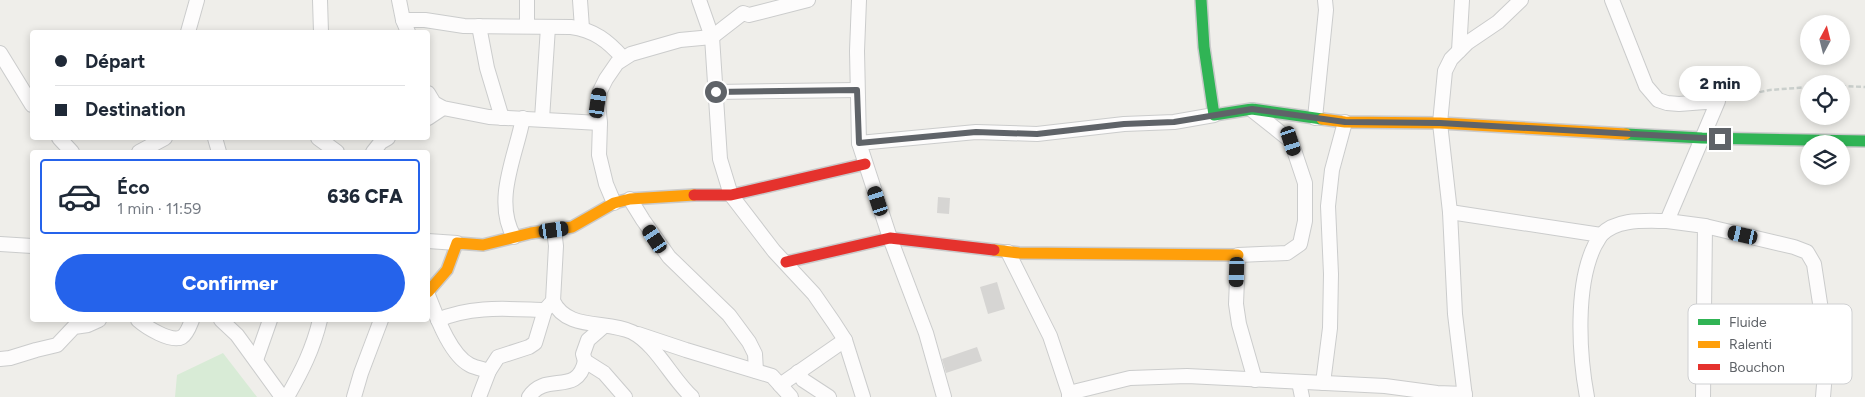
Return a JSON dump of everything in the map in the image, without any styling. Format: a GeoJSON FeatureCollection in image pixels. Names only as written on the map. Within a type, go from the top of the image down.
{"type":"FeatureCollection","features":[{"type":"Feature","properties":{"kind":"street"},"geometry":{"type":"LineString","coordinates":[[189,30],[197,0]]}},
{"type":"Feature","properties":{"kind":"street"},"geometry":{"type":"LineString","coordinates":[[320,0],[321,30]]}},
{"type":"Feature","properties":{"kind":"street"},"geometry":{"type":"LineString","coordinates":[[399,0],[406,26],[425,20],[479,26],[582,28],[600,36],[622,58]]}},
{"type":"Feature","properties":{"kind":"street"},"geometry":{"type":"LineString","coordinates":[[527,0],[527,26]]}},
{"type":"Feature","properties":{"kind":"street"},"geometry":{"type":"LineString","coordinates":[[580,0],[582,28]]}},
{"type":"Feature","properties":{"kind":"street"},"geometry":{"type":"LineString","coordinates":[[700,0],[712,37],[720,159],[731,196],[774,251],[814,294],[846,340],[863,397]]}},
{"type":"Feature","properties":{"kind":"street"},"geometry":{"type":"LineString","coordinates":[[614,203],[606,184],[599,155],[600,123],[598,103],[600,90],[617,63],[622,58],[631,54],[680,40],[712,37],[741,6],[749,15],[808,0]]}},
{"type":"Feature","properties":{"kind":"street"},"geometry":{"type":"LineString","coordinates":[[859,0],[857,90],[859,143],[890,238],[926,333],[944,397]]}},
{"type":"Feature","properties":{"kind":"street"},"geometry":{"type":"LineString","coordinates":[[1201,0],[1204,47],[1214,115]]}},
{"type":"Feature","properties":{"kind":"street"},"geometry":{"type":"LineString","coordinates":[[1315,118],[1326,10],[1325,0]]}},
{"type":"Feature","properties":{"kind":"street"},"geometry":{"type":"LineString","coordinates":[[1459,51],[1462,0]]}},
{"type":"Feature","properties":{"kind":"street"},"geometry":{"type":"LineString","coordinates":[[1008,252],[1050,336],[1069,395],[1130,378],[1187,376],[1385,386],[1465,396],[1455,314],[1450,212],[1440,123],[1445,71],[1452,59],[1467,43],[1498,22],[1521,0]]}},
{"type":"Feature","properties":{"kind":"street"},"geometry":{"type":"LineString","coordinates":[[1612,0],[1646,86],[1658,100],[1679,104],[1718,101],[1667,221]]}},
{"type":"Feature","properties":{"kind":"street"},"geometry":{"type":"LineString","coordinates":[[479,26],[487,68],[502,118]]}},
{"type":"Feature","properties":{"kind":"street"},"geometry":{"type":"LineString","coordinates":[[542,120],[548,27]]}},
{"type":"Feature","properties":{"kind":"street"},"geometry":{"type":"LineString","coordinates":[[0,53],[30,101]]}},
{"type":"Feature","properties":{"kind":"street"},"geometry":{"type":"LineString","coordinates":[[716,92],[857,90]]}},
{"type":"Feature","properties":{"kind":"street"},"geometry":{"type":"LineString","coordinates":[[430,97],[434,103],[443,108],[489,117],[600,123]]}},
{"type":"Feature","properties":{"kind":"street"},"geometry":{"type":"LineString","coordinates":[[430,117],[443,108]]}},
{"type":"Feature","properties":{"kind":"street"},"geometry":{"type":"LineString","coordinates":[[859,143],[976,132],[1037,134],[1124,124],[1174,122],[1252,109],[1345,122],[1440,123],[1702,138],[1865,142]]}},
{"type":"Feature","properties":{"kind":"street"},"geometry":{"type":"LineString","coordinates":[[786,262],[890,238],[1008,252],[1105,255],[1287,254],[1300,244],[1305,221],[1305,184],[1291,141],[1252,109]]}},
{"type":"Feature","properties":{"kind":"street"},"geometry":{"type":"LineString","coordinates":[[514,237],[508,223],[506,182],[519,141],[523,118]]}},
{"type":"Feature","properties":{"kind":"street"},"geometry":{"type":"LineString","coordinates":[[1323,383],[1330,319],[1331,274],[1328,206],[1332,170],[1345,122]]}},
{"type":"Feature","properties":{"kind":"street"},"geometry":{"type":"LineString","coordinates":[[61,140],[70,150]]}},
{"type":"Feature","properties":{"kind":"street"},"geometry":{"type":"LineString","coordinates":[[143,150],[161,140]]}},
{"type":"Feature","properties":{"kind":"street"},"geometry":{"type":"LineString","coordinates":[[321,140],[333,150]]}},
{"type":"Feature","properties":{"kind":"street"},"geometry":{"type":"LineString","coordinates":[[375,150],[384,140]]}},
{"type":"Feature","properties":{"kind":"street"},"geometry":{"type":"LineString","coordinates":[[430,246],[457,243],[483,245],[514,237],[572,227],[614,203],[675,195],[731,196],[866,164]]}},
{"type":"Feature","properties":{"kind":"street"},"geometry":{"type":"LineString","coordinates":[[630,200],[669,257],[729,314],[749,342],[754,354],[756,371]]}},
{"type":"Feature","properties":{"kind":"street"},"geometry":{"type":"LineString","coordinates":[[1450,212],[1601,235],[1625,223],[1667,221],[1706,226],[1794,247],[1807,252],[1814,264],[1820,304]]}},
{"type":"Feature","properties":{"kind":"street"},"geometry":{"type":"LineString","coordinates":[[1705,304],[1706,226]]}},
{"type":"Feature","properties":{"kind":"street"},"geometry":{"type":"LineString","coordinates":[[482,396],[489,371],[498,356],[529,347],[535,343],[549,306],[556,246],[554,230]]}},
{"type":"Feature","properties":{"kind":"street"},"geometry":{"type":"LineString","coordinates":[[1587,397],[1583,370],[1581,304],[1587,265],[1601,235]]}},
{"type":"Feature","properties":{"kind":"street"},"geometry":{"type":"LineString","coordinates":[[430,292],[447,272],[457,243]]}},
{"type":"Feature","properties":{"kind":"street"},"geometry":{"type":"LineString","coordinates":[[0,244],[30,246]]}},
{"type":"Feature","properties":{"kind":"street"},"geometry":{"type":"LineString","coordinates":[[1238,255],[1236,304],[1239,324],[1255,380]]}},
{"type":"Feature","properties":{"kind":"street"},"geometry":{"type":"LineString","coordinates":[[430,299],[438,320],[456,352],[469,365],[489,371]]}},
{"type":"Feature","properties":{"kind":"street"},"geometry":{"type":"LineString","coordinates":[[438,320],[451,314],[486,309],[549,306],[556,309],[566,318],[631,332],[772,376],[791,397]]}},
{"type":"Feature","properties":{"kind":"street"},"geometry":{"type":"LineString","coordinates":[[0,359],[57,346],[74,327],[95,322]]}},
{"type":"Feature","properties":{"kind":"street"},"geometry":{"type":"LineString","coordinates":[[141,322],[163,335],[177,338],[182,337],[191,322]]}},
{"type":"Feature","properties":{"kind":"street"},"geometry":{"type":"LineString","coordinates":[[224,322],[237,335],[256,360],[274,393]]}},
{"type":"Feature","properties":{"kind":"street"},"geometry":{"type":"LineString","coordinates":[[256,360],[269,322]]}},
{"type":"Feature","properties":{"kind":"street"},"geometry":{"type":"LineString","coordinates":[[288,397],[314,345],[320,322]]}},
{"type":"Feature","properties":{"kind":"street"},"geometry":{"type":"LineString","coordinates":[[354,397],[380,322]]}},
{"type":"Feature","properties":{"kind":"street"},"geometry":{"type":"LineString","coordinates":[[529,397],[534,390],[543,385],[576,379],[583,370],[585,361],[582,350],[588,340],[604,326]]}},
{"type":"Feature","properties":{"kind":"street"},"geometry":{"type":"LineString","coordinates":[[631,332],[653,350],[682,388],[692,397]]}},
{"type":"Feature","properties":{"kind":"street"},"geometry":{"type":"LineString","coordinates":[[780,384],[846,340]]}},
{"type":"Feature","properties":{"kind":"street"},"geometry":{"type":"LineString","coordinates":[[585,361],[604,373],[626,397]]}},
{"type":"Feature","properties":{"kind":"street"},"geometry":{"type":"LineString","coordinates":[[798,372],[803,380],[829,397]]}},
{"type":"Feature","properties":{"kind":"street"},"geometry":{"type":"LineString","coordinates":[[1299,382],[1302,397]]}},
{"type":"Feature","properties":{"kind":"street"},"geometry":{"type":"LineString","coordinates":[[1703,384],[1703,397]]}},
{"type":"Feature","properties":{"kind":"street"},"geometry":{"type":"LineString","coordinates":[[1823,397],[1825,384]]}},
{"type":"Feature","properties":{"kind":"path"},"geometry":{"type":"LineString","coordinates":[[1850,87],[1865,88]]}},
{"type":"Feature","properties":{"kind":"path"},"geometry":{"type":"LineString","coordinates":[[1718,101],[1770,90],[1800,88]]}},
{"type":"Feature","properties":{"kind":"green space"},"geometry":{"type":"Polygon","coordinates":[[[223,353],[257,397],[175,397],[177,375],[223,353]]]}},
{"type":"Feature","properties":{"kind":"building"},"geometry":{"type":"Polygon","coordinates":[[[938,197],[950,198],[949,214],[937,213],[938,197]]]}},
{"type":"Feature","properties":{"kind":"building"},"geometry":{"type":"Polygon","coordinates":[[[997,282],[1005,309],[988,314],[980,287],[997,282]]]}},
{"type":"Feature","properties":{"kind":"building"},"geometry":{"type":"Polygon","coordinates":[[[977,347],[982,361],[946,373],[942,359],[977,347]]]}},
{"type":"Feature","properties":{"kind":"traffic: fast"},"geometry":{"type":"LineString","coordinates":[[1201,0],[1204,47],[1214,115],[1252,109],[1322,119]]}},
{"type":"Feature","properties":{"kind":"traffic: fast"},"geometry":{"type":"LineString","coordinates":[[1626,134],[1702,138],[1865,141]]}},
{"type":"Feature","properties":{"kind":"traffic: slow"},"geometry":{"type":"LineString","coordinates":[[1322,119],[1345,122],[1440,123],[1626,134]]}},
{"type":"Feature","properties":{"kind":"traffic: slow"},"geometry":{"type":"LineString","coordinates":[[430,290],[447,270],[457,243],[483,245],[531,233],[572,227],[614,203],[630,199],[694,195]]}},
{"type":"Feature","properties":{"kind":"traffic: slow"},"geometry":{"type":"LineString","coordinates":[[994,250],[1019,253],[1238,255]]}},
{"type":"Feature","properties":{"kind":"traffic: jam"},"geometry":{"type":"LineString","coordinates":[[694,195],[731,195],[865,164]]}},
{"type":"Feature","properties":{"kind":"traffic: jam"},"geometry":{"type":"LineString","coordinates":[[786,262],[890,238],[994,250]]}},
{"type":"Feature","properties":{"kind":"route"},"geometry":{"type":"LineString","coordinates":[[716,92],[857,90],[859,143],[976,132],[1037,134],[1124,124],[1174,122],[1252,109],[1345,122],[1440,123],[1720,139]]}}]}
